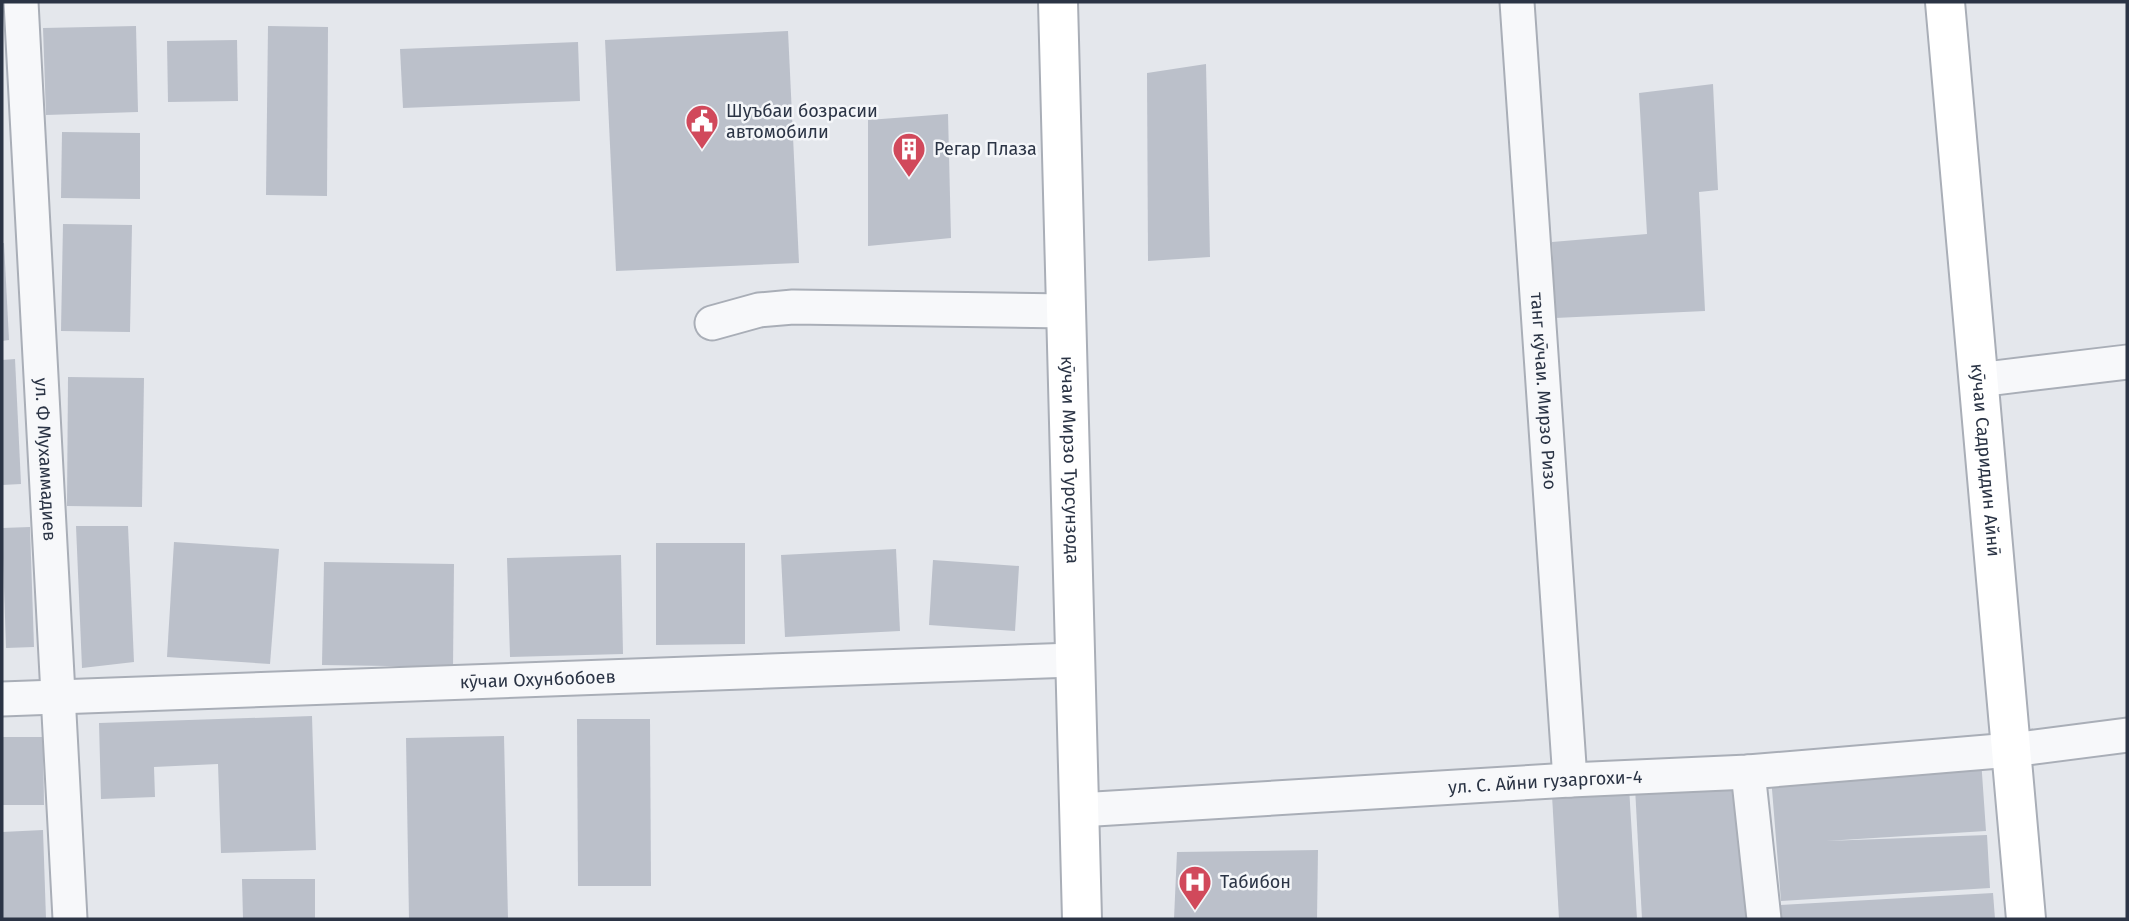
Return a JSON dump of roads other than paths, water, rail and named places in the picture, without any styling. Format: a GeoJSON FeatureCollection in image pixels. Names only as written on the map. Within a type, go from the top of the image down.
{"type":"FeatureCollection","features":[{"type":"Feature","properties":{"kind":"main road","name":"кӯчаи Мирзо Турсунзода"},"geometry":{"type":"LineString","coordinates":[[1058,2],[1082,919]]}},
{"type":"Feature","properties":{"kind":"main road","name":"кӯчаи Садриддин Айнӣ"},"geometry":{"type":"LineString","coordinates":[[1945,2],[2026,919]]}},
{"type":"Feature","properties":{"kind":"street","name":"ул. Ф Мухаммадиев"},"geometry":{"type":"LineString","coordinates":[[20,2],[70,919]]}},
{"type":"Feature","properties":{"kind":"street","name":"танг кӯчаи. Мирзо Ризо"},"geometry":{"type":"LineString","coordinates":[[1517,2],[1570,780]]}},
{"type":"Feature","properties":{"kind":"street"},"geometry":{"type":"LineString","coordinates":[[712,323],[759,310],[793,307],[1066,311]]}},
{"type":"Feature","properties":{"kind":"street"},"geometry":{"type":"LineString","coordinates":[[1978,380],[2127,362]]}},
{"type":"Feature","properties":{"kind":"street","name":"кӯчаи Охунбобоев"},"geometry":{"type":"LineString","coordinates":[[2,699],[1074,660]]}},
{"type":"Feature","properties":{"kind":"street","name":"ул. С. Айни гузаргохи-4"},"geometry":{"type":"LineString","coordinates":[[1079,810],[1570,780],[1748,772],[2011,751],[2127,735]]}},
{"type":"Feature","properties":{"kind":"street"},"geometry":{"type":"LineString","coordinates":[[1748,772],[1764,919]]}},
{"type":"Feature","properties":{"kind":"place","name":"Шуъбаи бозрасии автомобили"},"geometry":{"type":"Point","coordinates":[702,151]}},
{"type":"Feature","properties":{"kind":"place","name":"Регар Плаза"},"geometry":{"type":"Point","coordinates":[909,179]}},
{"type":"Feature","properties":{"kind":"place","name":"Табибон"},"geometry":{"type":"Point","coordinates":[1195,912]}}]}
